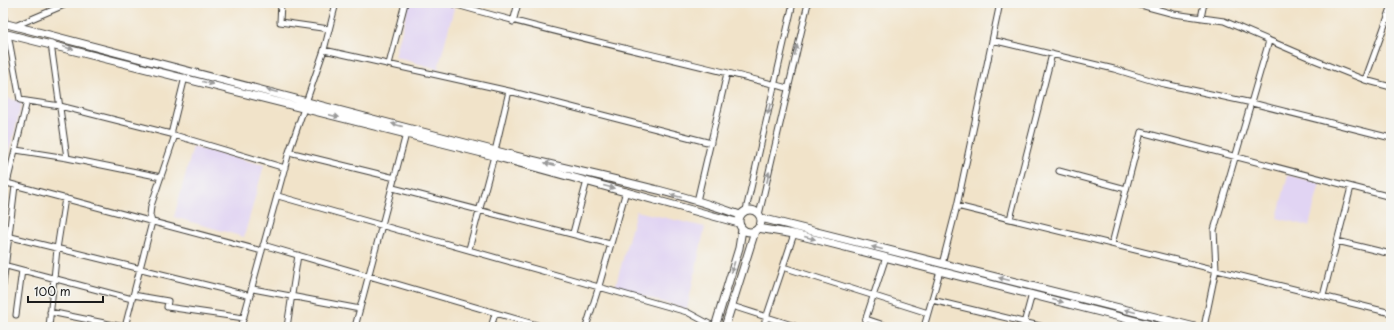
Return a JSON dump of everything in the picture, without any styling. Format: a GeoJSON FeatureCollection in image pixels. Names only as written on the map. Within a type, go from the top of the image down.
{"type":"FeatureCollection","features":[{"type":"Feature","properties":{"kind":"street"},"geometry":{"type":"LineString","coordinates":[[14,26],[69,3]]}},
{"type":"Feature","properties":{"kind":"street"},"geometry":{"type":"LineString","coordinates":[[281,3],[280,22],[329,29]]}},
{"type":"Feature","properties":{"kind":"street"},"geometry":{"type":"LineString","coordinates":[[241,327],[253,289],[289,152],[324,50],[336,3]]}},
{"type":"Feature","properties":{"kind":"street"},"geometry":{"type":"LineString","coordinates":[[389,64],[405,3]]}},
{"type":"Feature","properties":{"kind":"street"},"geometry":{"type":"LineString","coordinates":[[450,3],[513,22],[787,88]]}},
{"type":"Feature","properties":{"kind":"street"},"geometry":{"type":"LineString","coordinates":[[513,22],[518,3]]}},
{"type":"Feature","properties":{"kind":"street"},"geometry":{"type":"LineString","coordinates":[[278,196],[687,312],[715,327],[739,248],[743,212],[775,84],[793,3]]}},
{"type":"Feature","properties":{"kind":"street"},"geometry":{"type":"LineString","coordinates":[[725,327],[757,230],[787,88],[808,3]]}},
{"type":"Feature","properties":{"kind":"street"},"geometry":{"type":"LineString","coordinates":[[925,327],[957,206],[1000,3]]}},
{"type":"Feature","properties":{"kind":"street"},"geometry":{"type":"LineString","coordinates":[[1133,3],[1174,14],[1224,21],[1365,80],[1391,87]]}},
{"type":"Feature","properties":{"kind":"street"},"geometry":{"type":"LineString","coordinates":[[1201,18],[1204,3]]}},
{"type":"Feature","properties":{"kind":"street"},"geometry":{"type":"LineString","coordinates":[[1365,80],[1391,8]]}},
{"type":"Feature","properties":{"kind":"street"},"geometry":{"type":"LineString","coordinates":[[3,14],[4,23],[14,26],[308,100],[626,191],[741,226],[748,232],[757,230],[794,234],[886,257],[941,267],[1195,327]]}},
{"type":"Feature","properties":{"kind":"street"},"geometry":{"type":"LineString","coordinates":[[286,168],[173,135],[60,106],[20,100],[6,33],[406,134],[494,154],[595,174],[743,212],[754,210],[760,216],[1032,294],[1159,327]]}},
{"type":"Feature","properties":{"kind":"street"},"geometry":{"type":"LineString","coordinates":[[992,40],[1114,69],[1160,83],[1252,103],[1391,138]]}},
{"type":"Feature","properties":{"kind":"street"},"geometry":{"type":"LineString","coordinates":[[1204,327],[1216,269],[1214,230],[1269,41]]}},
{"type":"Feature","properties":{"kind":"street"},"geometry":{"type":"LineString","coordinates":[[51,44],[67,158]]}},
{"type":"Feature","properties":{"kind":"street"},"geometry":{"type":"LineString","coordinates":[[324,50],[509,91],[711,143]]}},
{"type":"Feature","properties":{"kind":"street"},"geometry":{"type":"LineString","coordinates":[[1010,219],[1052,54]]}},
{"type":"Feature","properties":{"kind":"street"},"geometry":{"type":"LineString","coordinates":[[697,201],[727,73]]}},
{"type":"Feature","properties":{"kind":"street"},"geometry":{"type":"LineString","coordinates":[[50,312],[125,327],[152,222],[150,215],[151,206],[173,135],[185,78]]}},
{"type":"Feature","properties":{"kind":"street"},"geometry":{"type":"LineString","coordinates":[[469,249],[480,211],[509,91]]}},
{"type":"Feature","properties":{"kind":"street"},"geometry":{"type":"LineString","coordinates":[[27,101],[16,150],[5,183],[262,251]]}},
{"type":"Feature","properties":{"kind":"street"},"geometry":{"type":"LineString","coordinates":[[1112,244],[1141,132],[1236,158],[1391,197]]}},
{"type":"Feature","properties":{"kind":"street"},"geometry":{"type":"LineString","coordinates":[[355,327],[370,276],[406,134]]}},
{"type":"Feature","properties":{"kind":"street"},"geometry":{"type":"LineString","coordinates":[[16,150],[67,158],[161,177]]}},
{"type":"Feature","properties":{"kind":"street"},"geometry":{"type":"LineString","coordinates":[[289,152],[395,178]]}},
{"type":"Feature","properties":{"kind":"street"},"geometry":{"type":"LineString","coordinates":[[1059,171],[1126,189]]}},
{"type":"Feature","properties":{"kind":"street"},"geometry":{"type":"LineString","coordinates":[[573,234],[587,181]]}},
{"type":"Feature","properties":{"kind":"street"},"geometry":{"type":"LineString","coordinates":[[3,286],[4,266],[16,186]]}},
{"type":"Feature","properties":{"kind":"street"},"geometry":{"type":"LineString","coordinates":[[1323,296],[1351,187]]}},
{"type":"Feature","properties":{"kind":"street"},"geometry":{"type":"LineString","coordinates":[[393,188],[610,244]]}},
{"type":"Feature","properties":{"kind":"street"},"geometry":{"type":"LineString","coordinates":[[586,327],[626,191]]}},
{"type":"Feature","properties":{"kind":"street"},"geometry":{"type":"LineString","coordinates":[[49,327],[57,249],[65,198]]}},
{"type":"Feature","properties":{"kind":"street"},"geometry":{"type":"LineString","coordinates":[[957,206],[1391,312]]}},
{"type":"Feature","properties":{"kind":"street"},"geometry":{"type":"LineString","coordinates":[[763,327],[794,234]]}},
{"type":"Feature","properties":{"kind":"street"},"geometry":{"type":"LineString","coordinates":[[3,236],[251,296]]}},
{"type":"Feature","properties":{"kind":"street"},"geometry":{"type":"LineString","coordinates":[[1337,241],[1391,254]]}},
{"type":"Feature","properties":{"kind":"street"},"geometry":{"type":"LineString","coordinates":[[264,245],[495,314],[544,327]]}},
{"type":"Feature","properties":{"kind":"street"},"geometry":{"type":"LineString","coordinates":[[287,327],[298,255]]}},
{"type":"Feature","properties":{"kind":"street"},"geometry":{"type":"LineString","coordinates":[[863,327],[886,257]]}},
{"type":"Feature","properties":{"kind":"street"},"geometry":{"type":"LineString","coordinates":[[4,266],[133,297],[168,301],[167,307],[244,318]]}},
{"type":"Feature","properties":{"kind":"street"},"geometry":{"type":"LineString","coordinates":[[783,267],[928,313]]}},
{"type":"Feature","properties":{"kind":"street"},"geometry":{"type":"LineString","coordinates":[[16,315],[22,270]]}},
{"type":"Feature","properties":{"kind":"street"},"geometry":{"type":"LineString","coordinates":[[253,289],[360,309]]}},
{"type":"Feature","properties":{"kind":"street"},"geometry":{"type":"LineString","coordinates":[[1024,324],[1032,294]]}},
{"type":"Feature","properties":{"kind":"street"},"geometry":{"type":"LineString","coordinates":[[932,300],[1024,324],[1044,327]]}},
{"type":"Feature","properties":{"kind":"street"},"geometry":{"type":"LineString","coordinates":[[732,306],[798,327]]}},
{"type":"Feature","properties":{"kind":"street"},"geometry":{"type":"LineString","coordinates":[[491,327],[495,314]]}},
{"type":"Feature","properties":{"kind":"street"},"geometry":{"type":"LineString","coordinates":[[866,319],[890,327]]}},
{"type":"Feature","properties":{"kind":"shaded area"},"geometry":{"type":"Polygon","coordinates":[[[409,3],[436,3],[454,8],[438,69],[395,57],[409,3]]]}},
{"type":"Feature","properties":{"kind":"shaded area"},"geometry":{"type":"Polygon","coordinates":[[[3,97],[22,102],[5,171],[3,171],[3,97]]]}},
{"type":"Feature","properties":{"kind":"shaded area"},"geometry":{"type":"Polygon","coordinates":[[[193,147],[264,165],[244,237],[174,217],[193,147]]]}},
{"type":"Feature","properties":{"kind":"shaded area"},"geometry":{"type":"Polygon","coordinates":[[[1288,175],[1320,183],[1309,226],[1277,218],[1288,175]]]}},
{"type":"Feature","properties":{"kind":"shaded area"},"geometry":{"type":"Polygon","coordinates":[[[636,211],[705,227],[687,309],[615,288],[636,211]]]}}]}
